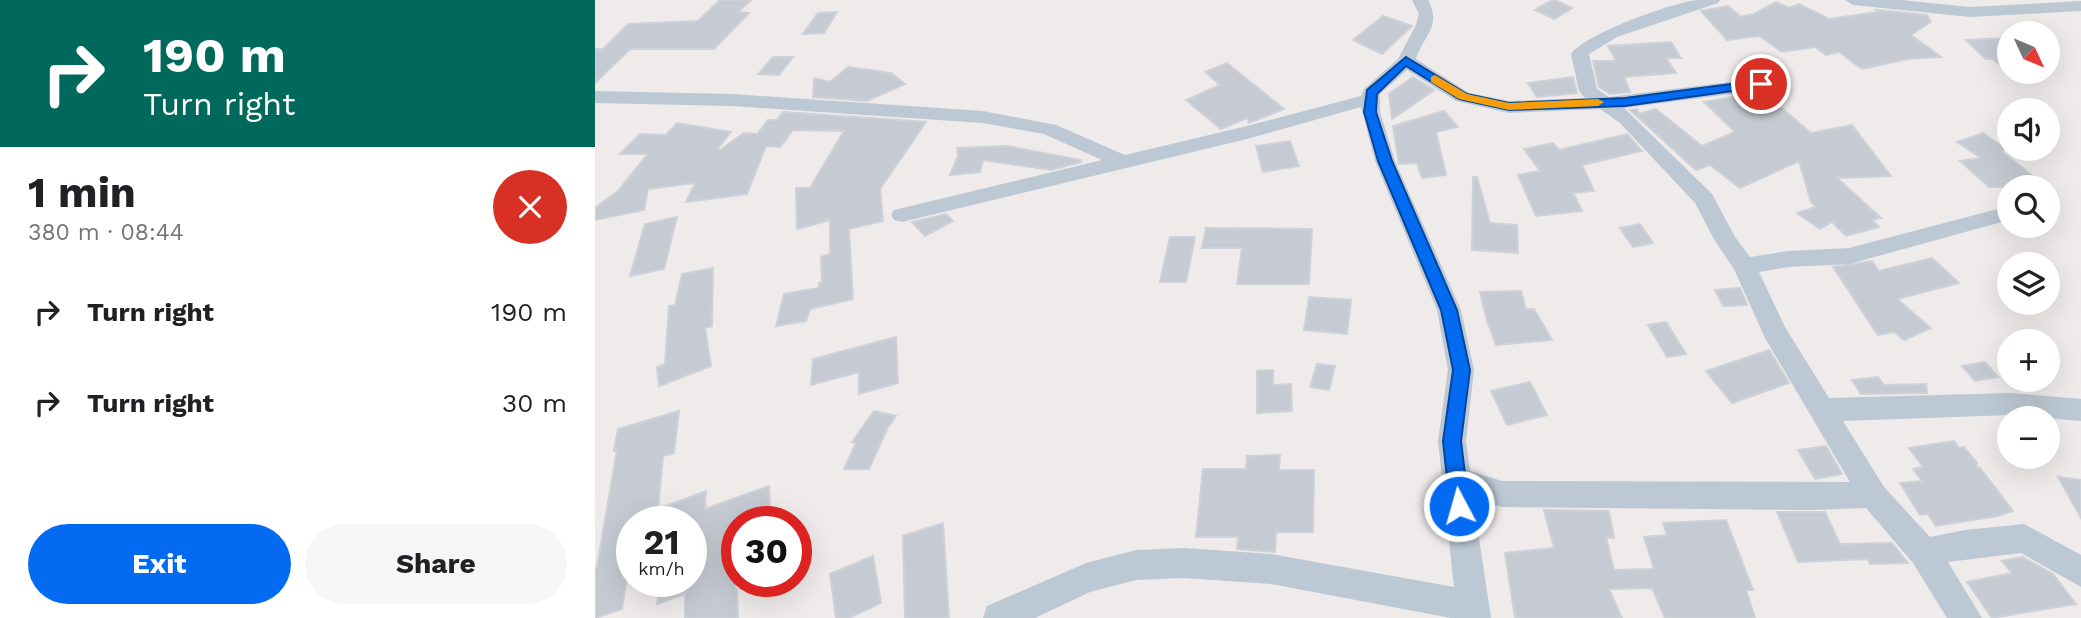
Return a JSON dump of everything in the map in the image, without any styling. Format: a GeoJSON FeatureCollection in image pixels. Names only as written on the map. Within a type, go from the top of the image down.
{"type":"FeatureCollection","features":[{"type":"Feature","properties":{"kind":"street"},"geometry":{"type":"LineString","coordinates":[[999,618],[1086,578],[1136,565],[1184,562],[1271,569],[1474,612],[1452,441],[1461,370],[1449,310],[1385,161],[1369,100],[1371,93],[1385,77],[1406,61],[1411,47],[1425,25],[1427,15],[1420,0]]}},
{"type":"Feature","properties":{"kind":"street"},"geometry":{"type":"LineString","coordinates":[[1712,0],[1611,33],[1583,50],[1580,54],[1588,91],[1627,119],[1704,199],[1726,241],[1744,266],[1774,331],[1873,495],[1924,552],[1966,618]]}},
{"type":"Feature","properties":{"kind":"street"},"geometry":{"type":"LineString","coordinates":[[1853,0],[1967,6],[2081,6]]}},
{"type":"Feature","properties":{"kind":"street"},"geometry":{"type":"LineString","coordinates":[[1406,61],[1463,97],[1509,107],[1625,102],[1761,84]]}},
{"type":"Feature","properties":{"kind":"street"},"geometry":{"type":"LineString","coordinates":[[595,97],[732,100],[983,117],[1049,130],[1122,161]]}},
{"type":"Feature","properties":{"kind":"street"},"geometry":{"type":"LineString","coordinates":[[902,215],[995,190],[1233,136],[1324,108],[1369,100]]}},
{"type":"Feature","properties":{"kind":"street"},"geometry":{"type":"LineString","coordinates":[[1744,266],[1788,259],[1849,256],[1997,216]]}},
{"type":"Feature","properties":{"kind":"street"},"geometry":{"type":"LineString","coordinates":[[1821,410],[2011,404],[2081,410]]}},
{"type":"Feature","properties":{"kind":"street"},"geometry":{"type":"LineString","coordinates":[[1457,480],[1502,494],[1813,497],[1873,495]]}},
{"type":"Feature","properties":{"kind":"street"},"geometry":{"type":"LineString","coordinates":[[1924,552],[1965,544],[2024,538],[2081,572]]}},
{"type":"Feature","properties":{"kind":"building"},"geometry":{"type":"Polygon","coordinates":[[[720,0],[751,0],[738,12],[749,13],[714,49],[630,49],[595,83],[595,49],[603,49],[628,24],[698,21],[720,0]]]}},
{"type":"Feature","properties":{"kind":"building"},"geometry":{"type":"Polygon","coordinates":[[[1552,0],[1572,8],[1554,19],[1535,10],[1552,0]]]}},
{"type":"Feature","properties":{"kind":"building"},"geometry":{"type":"Polygon","coordinates":[[[1776,2],[1789,8],[1799,4],[1829,19],[1878,12],[1876,10],[1927,15],[1931,22],[1911,35],[1941,57],[1908,59],[1862,69],[1839,52],[1826,55],[1815,47],[1782,52],[1759,36],[1727,40],[1701,11],[1728,6],[1741,17],[1754,14],[1776,2]]]}},
{"type":"Feature","properties":{"kind":"building"},"geometry":{"type":"Polygon","coordinates":[[[837,12],[824,33],[803,34],[818,13],[837,12]]]}},
{"type":"Feature","properties":{"kind":"building"},"geometry":{"type":"Polygon","coordinates":[[[1383,16],[1412,26],[1382,54],[1353,40],[1383,16]]]}},
{"type":"Feature","properties":{"kind":"building"},"geometry":{"type":"Polygon","coordinates":[[[1997,39],[1997,63],[1986,59],[1966,40],[1997,39]]]}},
{"type":"Feature","properties":{"kind":"building"},"geometry":{"type":"Polygon","coordinates":[[[1671,42],[1681,58],[1666,58],[1676,73],[1624,77],[1630,92],[1610,94],[1599,87],[1593,61],[1616,61],[1608,46],[1671,42]]]}},
{"type":"Feature","properties":{"kind":"building"},"geometry":{"type":"Polygon","coordinates":[[[773,57],[793,57],[779,75],[758,74],[773,57]]]}},
{"type":"Feature","properties":{"kind":"building"},"geometry":{"type":"Polygon","coordinates":[[[1227,63],[1284,109],[1249,123],[1247,118],[1221,129],[1186,100],[1220,85],[1205,72],[1227,63]]]}},
{"type":"Feature","properties":{"kind":"building"},"geometry":{"type":"Polygon","coordinates":[[[848,67],[891,73],[905,84],[867,101],[813,97],[814,78],[830,82],[848,67]]]}},
{"type":"Feature","properties":{"kind":"building"},"geometry":{"type":"Polygon","coordinates":[[[1413,77],[1434,90],[1392,119],[1389,94],[1413,77]]]}},
{"type":"Feature","properties":{"kind":"building"},"geometry":{"type":"Polygon","coordinates":[[[1573,77],[1577,93],[1537,97],[1528,83],[1573,77]]]}},
{"type":"Feature","properties":{"kind":"building"},"geometry":{"type":"Polygon","coordinates":[[[1763,92],[1811,133],[1852,125],[1891,176],[1837,178],[1881,218],[1872,220],[1879,227],[1846,236],[1832,222],[1820,229],[1797,213],[1816,207],[1811,202],[1799,161],[1740,188],[1710,165],[1696,170],[1630,110],[1637,109],[1639,114],[1656,109],[1702,146],[1735,132],[1704,102],[1763,92]]]}},
{"type":"Feature","properties":{"kind":"building"},"geometry":{"type":"Polygon","coordinates":[[[1444,111],[1458,127],[1436,132],[1446,175],[1422,178],[1417,163],[1399,164],[1393,126],[1444,111]]]}},
{"type":"Feature","properties":{"kind":"building"},"geometry":{"type":"Polygon","coordinates":[[[783,112],[926,122],[880,189],[883,221],[849,229],[853,299],[810,309],[806,321],[776,326],[784,294],[819,288],[819,283],[822,283],[821,257],[830,254],[830,220],[797,229],[796,188],[810,188],[844,131],[793,130],[780,147],[766,146],[747,194],[686,202],[695,183],[648,189],[644,210],[595,220],[595,208],[618,191],[648,154],[620,154],[640,134],[666,135],[677,123],[731,132],[718,148],[720,150],[744,133],[757,134],[768,120],[777,120],[783,112]]]}},
{"type":"Feature","properties":{"kind":"building"},"geometry":{"type":"Polygon","coordinates":[[[1983,133],[1997,143],[1997,161],[2014,161],[2032,175],[1997,175],[1997,187],[1989,187],[1960,161],[1981,158],[1957,142],[1983,133]]]}},
{"type":"Feature","properties":{"kind":"building"},"geometry":{"type":"Polygon","coordinates":[[[1627,134],[1642,151],[1582,165],[1594,191],[1573,193],[1582,211],[1536,216],[1518,175],[1540,171],[1524,149],[1553,143],[1559,150],[1627,134]]]}},
{"type":"Feature","properties":{"kind":"building"},"geometry":{"type":"Polygon","coordinates":[[[1290,141],[1299,166],[1263,172],[1256,146],[1290,141]]]}},
{"type":"Feature","properties":{"kind":"building"},"geometry":{"type":"Polygon","coordinates":[[[1007,146],[1081,162],[1051,170],[983,160],[980,172],[950,175],[958,156],[957,148],[1007,146]]]}},
{"type":"Feature","properties":{"kind":"building"},"geometry":{"type":"Polygon","coordinates":[[[1473,177],[1477,177],[1490,223],[1517,225],[1518,253],[1472,250],[1473,177]]]}},
{"type":"Feature","properties":{"kind":"building"},"geometry":{"type":"Polygon","coordinates":[[[946,214],[953,221],[925,236],[912,222],[946,214]]]}},
{"type":"Feature","properties":{"kind":"building"},"geometry":{"type":"Polygon","coordinates":[[[677,217],[664,269],[630,276],[645,224],[677,217]]]}},
{"type":"Feature","properties":{"kind":"building"},"geometry":{"type":"Polygon","coordinates":[[[1640,224],[1653,243],[1633,247],[1620,228],[1640,224]]]}},
{"type":"Feature","properties":{"kind":"building"},"geometry":{"type":"Polygon","coordinates":[[[1206,228],[1312,229],[1309,284],[1237,284],[1242,248],[1202,248],[1206,228]]]}},
{"type":"Feature","properties":{"kind":"building"},"geometry":{"type":"Polygon","coordinates":[[[1170,237],[1195,237],[1186,282],[1160,282],[1170,237]]]}},
{"type":"Feature","properties":{"kind":"building"},"geometry":{"type":"Polygon","coordinates":[[[1932,258],[1959,283],[1897,299],[1931,328],[1904,340],[1894,332],[1878,335],[1833,267],[1872,261],[1879,271],[1932,258]]]}},
{"type":"Feature","properties":{"kind":"building"},"geometry":{"type":"Polygon","coordinates":[[[713,268],[712,326],[705,328],[711,366],[659,386],[657,367],[665,364],[669,306],[675,305],[682,274],[713,268]]]}},
{"type":"Feature","properties":{"kind":"building"},"geometry":{"type":"Polygon","coordinates":[[[1740,288],[1747,305],[1723,306],[1715,290],[1740,288]]]}},
{"type":"Feature","properties":{"kind":"building"},"geometry":{"type":"Polygon","coordinates":[[[1521,291],[1526,309],[1534,309],[1552,340],[1496,345],[1480,292],[1521,291]]]}},
{"type":"Feature","properties":{"kind":"building"},"geometry":{"type":"Polygon","coordinates":[[[1309,297],[1351,300],[1347,334],[1304,330],[1309,297]]]}},
{"type":"Feature","properties":{"kind":"building"},"geometry":{"type":"Polygon","coordinates":[[[1666,322],[1686,354],[1667,357],[1648,325],[1666,322]]]}},
{"type":"Feature","properties":{"kind":"building"},"geometry":{"type":"Polygon","coordinates":[[[896,337],[898,383],[859,394],[859,372],[811,385],[813,359],[896,337]]]}},
{"type":"Feature","properties":{"kind":"building"},"geometry":{"type":"Polygon","coordinates":[[[1769,350],[1789,383],[1732,403],[1706,371],[1769,350]]]}},
{"type":"Feature","properties":{"kind":"building"},"geometry":{"type":"Polygon","coordinates":[[[1985,362],[1997,377],[1975,381],[1962,366],[1985,362]]]}},
{"type":"Feature","properties":{"kind":"building"},"geometry":{"type":"Polygon","coordinates":[[[1317,364],[1335,366],[1329,390],[1310,387],[1317,364]]]}},
{"type":"Feature","properties":{"kind":"building"},"geometry":{"type":"Polygon","coordinates":[[[1273,370],[1273,385],[1291,384],[1292,411],[1257,413],[1257,371],[1273,370]]]}},
{"type":"Feature","properties":{"kind":"building"},"geometry":{"type":"Polygon","coordinates":[[[1878,377],[1884,385],[1926,384],[1927,393],[1861,394],[1852,380],[1878,377]]]}},
{"type":"Feature","properties":{"kind":"building"},"geometry":{"type":"Polygon","coordinates":[[[1530,382],[1547,415],[1507,425],[1491,391],[1530,382]]]}},
{"type":"Feature","properties":{"kind":"building"},"geometry":{"type":"Polygon","coordinates":[[[679,411],[674,453],[663,456],[658,506],[616,506],[616,597],[624,597],[622,609],[595,618],[595,568],[617,450],[614,451],[618,429],[679,411]]]}},
{"type":"Feature","properties":{"kind":"building"},"geometry":{"type":"Polygon","coordinates":[[[874,411],[896,416],[887,429],[869,469],[844,469],[856,443],[852,442],[874,411]]]}},
{"type":"Feature","properties":{"kind":"building"},"geometry":{"type":"Polygon","coordinates":[[[1954,441],[1959,448],[1964,447],[1977,463],[1976,467],[1980,468],[2013,511],[1936,526],[1928,514],[1920,515],[1900,483],[1922,481],[1913,469],[1923,467],[1909,448],[1954,441]]]}},
{"type":"Feature","properties":{"kind":"building"},"geometry":{"type":"Polygon","coordinates":[[[1826,446],[1842,474],[1815,479],[1798,450],[1826,446]]]}},
{"type":"Feature","properties":{"kind":"building"},"geometry":{"type":"Polygon","coordinates":[[[1280,455],[1279,470],[1314,470],[1313,532],[1276,532],[1275,552],[1237,549],[1238,537],[1196,537],[1203,469],[1246,469],[1247,456],[1280,455]]]}},
{"type":"Feature","properties":{"kind":"building"},"geometry":{"type":"Polygon","coordinates":[[[2058,477],[2081,480],[2081,518],[2058,477]]]}},
{"type":"Feature","properties":{"kind":"building"},"geometry":{"type":"Polygon","coordinates":[[[769,486],[770,506],[721,506],[721,597],[737,597],[738,618],[685,618],[685,597],[707,597],[707,508],[769,486]]]}},
{"type":"Feature","properties":{"kind":"building"},"geometry":{"type":"Polygon","coordinates":[[[706,491],[705,506],[666,506],[706,491]]]}},
{"type":"Feature","properties":{"kind":"building"},"geometry":{"type":"Polygon","coordinates":[[[1544,510],[1609,511],[1614,538],[1606,537],[1614,570],[1654,569],[1644,537],[1667,535],[1663,523],[1726,520],[1753,590],[1746,590],[1755,618],[1665,618],[1652,588],[1609,589],[1622,618],[1515,618],[1505,553],[1554,548],[1544,510]]]}},
{"type":"Feature","properties":{"kind":"building"},"geometry":{"type":"Polygon","coordinates":[[[1777,512],[1825,512],[1840,544],[1892,543],[1908,563],[1870,564],[1868,559],[1798,562],[1777,512]]]}},
{"type":"Feature","properties":{"kind":"building"},"geometry":{"type":"Polygon","coordinates":[[[943,523],[949,618],[905,618],[903,536],[943,523]]]}},
{"type":"Feature","properties":{"kind":"building"},"geometry":{"type":"Polygon","coordinates":[[[873,556],[881,603],[849,618],[836,618],[830,574],[873,556]]]}},
{"type":"Feature","properties":{"kind":"building"},"geometry":{"type":"Polygon","coordinates":[[[2022,557],[2053,574],[2076,604],[1992,618],[1967,582],[2012,573],[2002,561],[2022,557]]]}},
{"type":"Feature","properties":{"kind":"building"},"geometry":{"type":"Polygon","coordinates":[[[658,597],[677,597],[657,604],[658,597]]]}},
{"type":"Feature","properties":{"kind":"slow traffic"},"geometry":{"type":"LineString","coordinates":[[1435,79],[1463,97],[1509,107],[1565,106],[1598,102]]}},
{"type":"Feature","properties":{"kind":"route"},"geometry":{"type":"LineString","coordinates":[[1459,506],[1452,441],[1461,370],[1449,310],[1385,161],[1370,112],[1371,93],[1385,77],[1406,61],[1463,97],[1509,107],[1625,102],[1761,84]]}}]}
